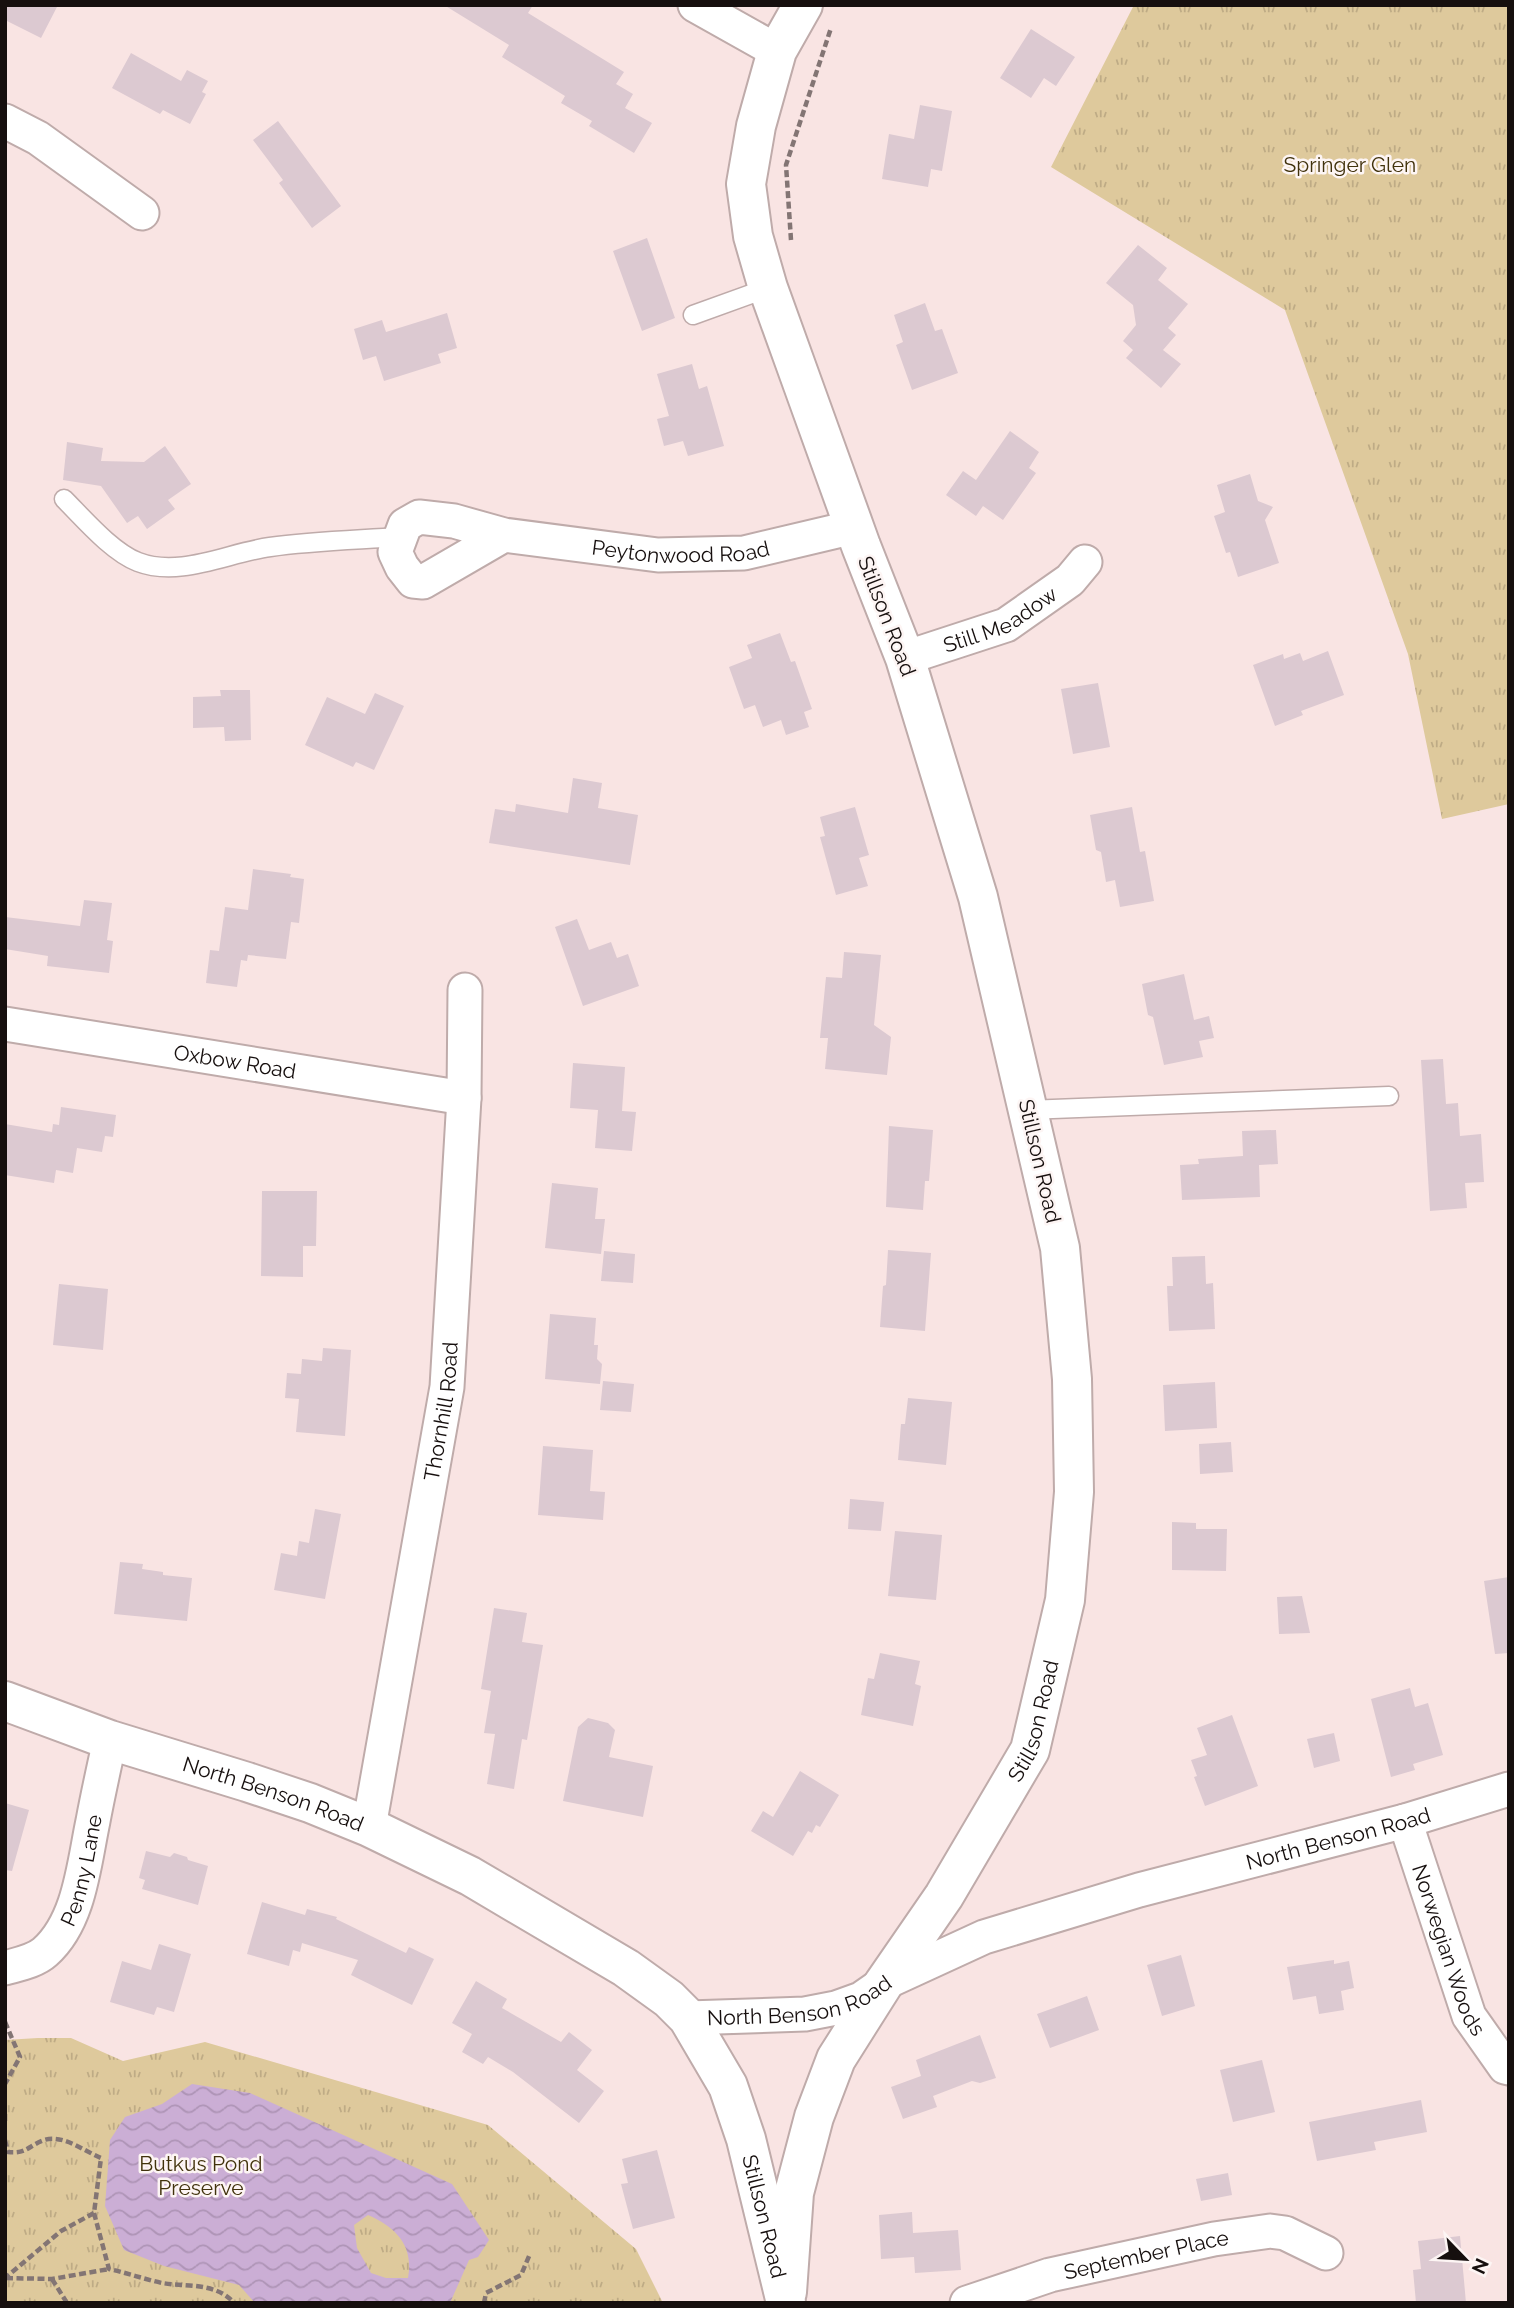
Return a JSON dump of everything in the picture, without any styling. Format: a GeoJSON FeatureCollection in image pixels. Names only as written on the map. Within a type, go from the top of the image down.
{"type":"FeatureCollection","features":[{"type":"Feature","properties":{"kind":"street"},"geometry":{"type":"LineString","coordinates":[[695,5],[777,51]]}},
{"type":"Feature","properties":{"kind":"street","name":"Stillson Road"},"geometry":{"type":"LineString","coordinates":[[786,2303],[794,2193],[814,2117],[836,2059],[944,1896],[1030,1749],[1065,1600],[1074,1492],[1072,1379],[1060,1248],[978,897],[905,658],[854,527],[768,288],[753,236],[746,184],[756,126],[777,51],[818,12]]}},
{"type":"Feature","properties":{"kind":"street"},"geometry":{"type":"LineString","coordinates":[[5,121],[38,138],[142,213]]}},
{"type":"Feature","properties":{"kind":"street","name":"Peytonwood Road"},"geometry":{"type":"LineString","coordinates":[[399,537],[405,525],[419,517],[454,522],[504,535],[657,555],[732,554],[854,527]]}},
{"type":"Feature","properties":{"kind":"street"},"geometry":{"type":"LineString","coordinates":[[399,537],[395,552],[402,567],[413,580],[423,582],[504,535]]}},
{"type":"Feature","properties":{"kind":"street","name":"Still Meadow"},"geometry":{"type":"LineString","coordinates":[[905,658],[1006,625],[1070,580],[1085,562]]}},
{"type":"Feature","properties":{"kind":"street","name":"Thornhill Road"},"geometry":{"type":"LineString","coordinates":[[369,1827],[446,1387],[464,1098],[465,990]]}},
{"type":"Feature","properties":{"kind":"street","name":"Oxbow Road"},"geometry":{"type":"LineString","coordinates":[[5,1024],[464,1098]]}},
{"type":"Feature","properties":{"kind":"street","name":"North Benson Road"},"geometry":{"type":"LineString","coordinates":[[5,1701],[110,1741],[247,1782],[369,1827],[470,1876],[626,1968],[669,1998],[688,2018],[806,2014],[836,2008],[860,1999],[884,1983],[984,1937],[1139,1890],[1405,1821],[1509,1789]]}},
{"type":"Feature","properties":{"kind":"street","name":"Penny Lane"},"geometry":{"type":"LineString","coordinates":[[5,1968],[44,1953],[57,1940],[65,1925],[82,1875],[110,1741]]}},
{"type":"Feature","properties":{"kind":"street","name":"Norwegian Woods"},"geometry":{"type":"LineString","coordinates":[[1405,1821],[1469,2016],[1505,2067],[1509,2068]]}},
{"type":"Feature","properties":{"kind":"street","name":"Stillson Road"},"geometry":{"type":"LineString","coordinates":[[688,2018],[728,2086],[746,2139],[786,2303]]}},
{"type":"Feature","properties":{"kind":"street","name":"September Place"},"geometry":{"type":"LineString","coordinates":[[967,2303],[1050,2276],[1214,2239],[1270,2231],[1285,2233],[1326,2253]]}},
{"type":"Feature","properties":{"kind":"lane"},"geometry":{"type":"LineString","coordinates":[[693,315],[768,288]]}},
{"type":"Feature","properties":{"kind":"lane"},"geometry":{"type":"LineString","coordinates":[[64,499],[113,545],[135,561],[151,566],[178,568],[269,547],[399,537]]}},
{"type":"Feature","properties":{"kind":"lane"},"geometry":{"type":"LineString","coordinates":[[1027,1110],[1389,1096]]}},
{"type":"Feature","properties":{"kind":"path"},"geometry":{"type":"LineString","coordinates":[[792,245],[786,165],[818,12]]}},
{"type":"Feature","properties":{"kind":"path"},"geometry":{"type":"LineString","coordinates":[[5,2022],[20,2057],[5,2084]]}},
{"type":"Feature","properties":{"kind":"path"},"geometry":{"type":"LineString","coordinates":[[5,2114],[5,2123]]}},
{"type":"Feature","properties":{"kind":"path"},"geometry":{"type":"LineString","coordinates":[[5,2140],[8,2152],[20,2154],[46,2140],[63,2140],[101,2158],[94,2213],[109,2269]]}},
{"type":"Feature","properties":{"kind":"path"},"geometry":{"type":"LineString","coordinates":[[5,2278],[61,2231],[94,2213]]}},
{"type":"Feature","properties":{"kind":"path"},"geometry":{"type":"LineString","coordinates":[[484,2303],[486,2293],[521,2275],[530,2254]]}},
{"type":"Feature","properties":{"kind":"path"},"geometry":{"type":"LineString","coordinates":[[5,2278],[52,2279],[109,2269],[164,2283],[195,2284],[227,2295],[234,2303]]}},
{"type":"Feature","properties":{"kind":"path"},"geometry":{"type":"LineString","coordinates":[[52,2279],[67,2303]]}},
{"type":"Feature","properties":{"kind":"green space","name":"Springer Glen"},"geometry":{"type":"Polygon","coordinates":[[[1134,5],[1509,5],[1509,804],[1442,819],[1408,654],[1285,310],[1051,167],[1134,5]]]}},
{"type":"Feature","properties":{"kind":"green space","name":"Butkus Pond Preserve"},"geometry":{"type":"Polygon","coordinates":[[[71,2038],[123,2061],[205,2042],[488,2125],[636,2249],[663,2303],[5,2303],[5,2040],[71,2038]]]}},
{"type":"Feature","properties":{"kind":"water"},"geometry":{"type":"Polygon","coordinates":[[[192,2084],[250,2093],[452,2184],[489,2240],[478,2257],[469,2260],[450,2303],[255,2303],[239,2285],[164,2266],[124,2250],[105,2206],[110,2140],[125,2117],[162,2104],[192,2084]],[[368,2215],[354,2225],[357,2248],[371,2273],[386,2278],[408,2278],[408,2256],[401,2239],[368,2215]]]}},
{"type":"Feature","properties":{"kind":"building"},"geometry":{"type":"Polygon","coordinates":[[[5,5],[58,5],[41,38],[5,20],[5,5]]]}},
{"type":"Feature","properties":{"kind":"building"},"geometry":{"type":"Polygon","coordinates":[[[444,5],[533,5],[528,13],[624,72],[616,84],[633,94],[625,108],[652,123],[634,153],[589,126],[592,121],[561,103],[565,96],[502,57],[509,45],[444,5]]]}},
{"type":"Feature","properties":{"kind":"building"},"geometry":{"type":"Polygon","coordinates":[[[1031,29],[1075,57],[1056,86],[1044,78],[1031,98],[1000,78],[1031,29]]]}},
{"type":"Feature","properties":{"kind":"building"},"geometry":{"type":"Polygon","coordinates":[[[131,53],[181,81],[187,70],[208,81],[202,92],[206,94],[190,124],[163,110],[160,114],[112,88],[131,53]]]}},
{"type":"Feature","properties":{"kind":"building"},"geometry":{"type":"Polygon","coordinates":[[[920,105],[952,111],[942,171],[931,169],[928,187],[882,179],[889,134],[914,139],[920,105]]]}},
{"type":"Feature","properties":{"kind":"building"},"geometry":{"type":"Polygon","coordinates":[[[278,121],[341,206],[312,228],[279,183],[283,180],[253,140],[278,121]]]}},
{"type":"Feature","properties":{"kind":"building"},"geometry":{"type":"Polygon","coordinates":[[[647,238],[675,318],[642,331],[613,251],[647,238]]]}},
{"type":"Feature","properties":{"kind":"building"},"geometry":{"type":"Polygon","coordinates":[[[1138,245],[1167,268],[1158,280],[1188,304],[1168,328],[1176,335],[1163,350],[1181,364],[1161,388],[1126,358],[1133,350],[1123,341],[1136,325],[1133,305],[1106,283],[1138,245]]]}},
{"type":"Feature","properties":{"kind":"building"},"geometry":{"type":"Polygon","coordinates":[[[925,303],[935,331],[942,329],[958,373],[912,390],[896,345],[903,342],[894,315],[925,303]]]}},
{"type":"Feature","properties":{"kind":"building"},"geometry":{"type":"Polygon","coordinates":[[[447,313],[457,348],[438,354],[441,363],[384,381],[376,356],[363,360],[354,329],[382,320],[386,332],[447,313]]]}},
{"type":"Feature","properties":{"kind":"building"},"geometry":{"type":"Polygon","coordinates":[[[692,364],[699,389],[707,386],[724,446],[688,456],[683,441],[664,446],[657,419],[669,416],[657,374],[692,364]]]}},
{"type":"Feature","properties":{"kind":"building"},"geometry":{"type":"Polygon","coordinates":[[[1010,431],[1039,452],[1029,468],[1036,473],[1003,520],[983,506],[976,516],[946,495],[963,471],[976,480],[1010,431]]]}},
{"type":"Feature","properties":{"kind":"building"},"geometry":{"type":"Polygon","coordinates":[[[67,442],[103,448],[101,461],[144,462],[165,446],[191,484],[168,500],[175,509],[147,529],[138,516],[127,523],[101,486],[63,480],[67,442]]]}},
{"type":"Feature","properties":{"kind":"building"},"geometry":{"type":"Polygon","coordinates":[[[1250,474],[1258,501],[1273,507],[1265,520],[1279,563],[1238,577],[1230,552],[1226,553],[1214,516],[1225,512],[1217,485],[1250,474]]]}},
{"type":"Feature","properties":{"kind":"building"},"geometry":{"type":"Polygon","coordinates":[[[780,633],[791,662],[795,661],[812,709],[804,712],[809,727],[786,735],[781,720],[763,727],[755,705],[744,709],[729,667],[752,658],[747,645],[780,633]]]}},
{"type":"Feature","properties":{"kind":"building"},"geometry":{"type":"Polygon","coordinates":[[[1328,651],[1344,695],[1301,711],[1303,715],[1275,726],[1253,665],[1283,654],[1284,659],[1300,653],[1303,661],[1328,651]]]}},
{"type":"Feature","properties":{"kind":"building"},"geometry":{"type":"Polygon","coordinates":[[[1098,683],[1110,747],[1073,754],[1061,689],[1098,683]]]}},
{"type":"Feature","properties":{"kind":"building"},"geometry":{"type":"Polygon","coordinates":[[[220,690],[250,690],[251,740],[225,741],[224,727],[193,728],[193,697],[221,696],[220,690]]]}},
{"type":"Feature","properties":{"kind":"building"},"geometry":{"type":"Polygon","coordinates":[[[375,693],[404,706],[374,770],[356,762],[353,767],[305,745],[327,697],[365,714],[375,693]]]}},
{"type":"Feature","properties":{"kind":"building"},"geometry":{"type":"Polygon","coordinates":[[[573,778],[602,783],[598,808],[638,815],[630,865],[489,843],[495,809],[515,812],[516,804],[568,813],[573,778]]]}},
{"type":"Feature","properties":{"kind":"building"},"geometry":{"type":"Polygon","coordinates":[[[855,807],[869,855],[859,858],[868,886],[836,895],[820,837],[825,836],[820,817],[855,807]]]}},
{"type":"Feature","properties":{"kind":"building"},"geometry":{"type":"Polygon","coordinates":[[[1132,807],[1140,852],[1145,851],[1154,901],[1120,907],[1115,880],[1106,882],[1101,852],[1096,850],[1090,815],[1132,807]]]}},
{"type":"Feature","properties":{"kind":"building"},"geometry":{"type":"Polygon","coordinates":[[[253,869],[291,874],[290,877],[304,879],[299,923],[291,922],[286,959],[248,955],[247,961],[241,960],[237,987],[206,983],[210,950],[219,951],[225,907],[248,910],[253,869]]]}},
{"type":"Feature","properties":{"kind":"building"},"geometry":{"type":"Polygon","coordinates":[[[84,900],[112,903],[107,940],[113,941],[109,973],[47,966],[48,956],[5,949],[5,917],[80,926],[84,900]]]}},
{"type":"Feature","properties":{"kind":"building"},"geometry":{"type":"Polygon","coordinates":[[[577,919],[589,950],[611,942],[617,958],[628,954],[639,986],[583,1006],[555,927],[577,919]]]}},
{"type":"Feature","properties":{"kind":"building"},"geometry":{"type":"Polygon","coordinates":[[[844,952],[881,955],[874,1025],[891,1037],[887,1075],[825,1069],[828,1038],[820,1038],[826,977],[842,978],[844,952]]]}},
{"type":"Feature","properties":{"kind":"building"},"geometry":{"type":"Polygon","coordinates":[[[1184,974],[1194,1020],[1209,1016],[1214,1038],[1199,1041],[1203,1057],[1164,1065],[1153,1017],[1148,1015],[1142,984],[1184,974]]]}},
{"type":"Feature","properties":{"kind":"building"},"geometry":{"type":"Polygon","coordinates":[[[1443,1059],[1446,1104],[1458,1103],[1460,1136],[1481,1134],[1484,1182],[1465,1183],[1467,1208],[1430,1211],[1421,1060],[1443,1059]]]}},
{"type":"Feature","properties":{"kind":"building"},"geometry":{"type":"Polygon","coordinates":[[[573,1063],[625,1067],[622,1111],[636,1112],[632,1151],[595,1148],[598,1110],[570,1108],[573,1063]]]}},
{"type":"Feature","properties":{"kind":"building"},"geometry":{"type":"Polygon","coordinates":[[[61,1107],[116,1115],[113,1137],[105,1136],[102,1152],[77,1148],[73,1173],[56,1170],[54,1183],[5,1175],[5,1124],[52,1132],[53,1124],[59,1125],[61,1107]]]}},
{"type":"Feature","properties":{"kind":"building"},"geometry":{"type":"Polygon","coordinates":[[[889,1126],[933,1130],[929,1181],[925,1181],[923,1210],[886,1207],[889,1126]]]}},
{"type":"Feature","properties":{"kind":"building"},"geometry":{"type":"Polygon","coordinates":[[[1276,1130],[1278,1164],[1259,1165],[1260,1197],[1182,1200],[1180,1165],[1199,1164],[1198,1159],[1243,1156],[1242,1131],[1276,1130]]]}},
{"type":"Feature","properties":{"kind":"building"},"geometry":{"type":"Polygon","coordinates":[[[552,1183],[598,1188],[595,1219],[605,1219],[601,1254],[545,1248],[552,1183]]]}},
{"type":"Feature","properties":{"kind":"building"},"geometry":{"type":"Polygon","coordinates":[[[262,1191],[317,1191],[316,1246],[303,1246],[303,1277],[261,1276],[262,1191]]]}},
{"type":"Feature","properties":{"kind":"building"},"geometry":{"type":"Polygon","coordinates":[[[888,1250],[931,1253],[925,1331],[880,1327],[888,1250]]]}},
{"type":"Feature","properties":{"kind":"building"},"geometry":{"type":"Polygon","coordinates":[[[604,1251],[635,1254],[633,1283],[601,1281],[604,1251]]]}},
{"type":"Feature","properties":{"kind":"building"},"geometry":{"type":"Polygon","coordinates":[[[1205,1256],[1206,1284],[1213,1283],[1215,1329],[1169,1331],[1167,1286],[1173,1286],[1172,1257],[1205,1256]]]}},
{"type":"Feature","properties":{"kind":"building"},"geometry":{"type":"Polygon","coordinates":[[[59,1284],[108,1289],[103,1350],[53,1345],[59,1284]]]}},
{"type":"Feature","properties":{"kind":"building"},"geometry":{"type":"Polygon","coordinates":[[[550,1314],[596,1318],[594,1345],[598,1345],[597,1359],[602,1364],[600,1384],[545,1379],[550,1314]]]}},
{"type":"Feature","properties":{"kind":"building"},"geometry":{"type":"Polygon","coordinates":[[[323,1348],[351,1350],[345,1436],[296,1432],[299,1399],[285,1398],[287,1373],[301,1374],[302,1359],[322,1361],[323,1348]]]}},
{"type":"Feature","properties":{"kind":"building"},"geometry":{"type":"Polygon","coordinates":[[[603,1381],[634,1384],[631,1412],[600,1410],[603,1381]]]}},
{"type":"Feature","properties":{"kind":"building"},"geometry":{"type":"Polygon","coordinates":[[[1215,1382],[1217,1428],[1165,1431],[1163,1385],[1215,1382]]]}},
{"type":"Feature","properties":{"kind":"building"},"geometry":{"type":"Polygon","coordinates":[[[908,1398],[952,1402],[946,1465],[898,1460],[901,1424],[905,1424],[908,1398]]]}},
{"type":"Feature","properties":{"kind":"building"},"geometry":{"type":"Polygon","coordinates":[[[1231,1442],[1233,1472],[1200,1474],[1199,1444],[1231,1442]]]}},
{"type":"Feature","properties":{"kind":"building"},"geometry":{"type":"Polygon","coordinates":[[[543,1446],[593,1450],[590,1491],[605,1492],[603,1520],[538,1515],[543,1446]]]}},
{"type":"Feature","properties":{"kind":"building"},"geometry":{"type":"Polygon","coordinates":[[[850,1499],[884,1502],[881,1531],[848,1529],[850,1499]]]}},
{"type":"Feature","properties":{"kind":"building"},"geometry":{"type":"Polygon","coordinates":[[[315,1509],[341,1514],[325,1599],[274,1590],[281,1553],[297,1556],[299,1541],[309,1543],[315,1509]]]}},
{"type":"Feature","properties":{"kind":"building"},"geometry":{"type":"Polygon","coordinates":[[[1172,1522],[1196,1523],[1196,1529],[1227,1529],[1226,1571],[1172,1570],[1172,1522]]]}},
{"type":"Feature","properties":{"kind":"building"},"geometry":{"type":"Polygon","coordinates":[[[895,1531],[942,1535],[936,1600],[888,1596],[895,1531]]]}},
{"type":"Feature","properties":{"kind":"building"},"geometry":{"type":"Polygon","coordinates":[[[120,1562],[143,1564],[142,1569],[163,1572],[163,1575],[192,1578],[187,1621],[114,1614],[120,1562]]]}},
{"type":"Feature","properties":{"kind":"building"},"geometry":{"type":"Polygon","coordinates":[[[1509,1577],[1509,1653],[1495,1654],[1484,1581],[1509,1577]]]}},
{"type":"Feature","properties":{"kind":"building"},"geometry":{"type":"Polygon","coordinates":[[[1302,1596],[1310,1633],[1279,1634],[1277,1597],[1302,1596]]]}},
{"type":"Feature","properties":{"kind":"building"},"geometry":{"type":"Polygon","coordinates":[[[494,1608],[527,1613],[522,1642],[543,1645],[527,1740],[522,1739],[514,1789],[487,1784],[495,1734],[484,1733],[491,1691],[481,1689],[494,1608]]]}},
{"type":"Feature","properties":{"kind":"building"},"geometry":{"type":"Polygon","coordinates":[[[880,1653],[920,1661],[915,1684],[921,1686],[913,1726],[861,1715],[868,1678],[874,1679],[880,1653]]]}},
{"type":"Feature","properties":{"kind":"building"},"geometry":{"type":"Polygon","coordinates":[[[1410,1688],[1415,1707],[1428,1703],[1443,1755],[1413,1764],[1415,1770],[1391,1777],[1371,1699],[1410,1688]]]}},
{"type":"Feature","properties":{"kind":"building"},"geometry":{"type":"Polygon","coordinates":[[[1232,1715],[1258,1786],[1205,1806],[1191,1760],[1207,1755],[1197,1728],[1232,1715]]]}},
{"type":"Feature","properties":{"kind":"building"},"geometry":{"type":"Polygon","coordinates":[[[588,1718],[608,1723],[615,1730],[609,1757],[653,1766],[643,1817],[563,1801],[578,1727],[588,1718]]]}},
{"type":"Feature","properties":{"kind":"building"},"geometry":{"type":"Polygon","coordinates":[[[1334,1733],[1340,1761],[1314,1768],[1307,1739],[1334,1733]]]}},
{"type":"Feature","properties":{"kind":"building"},"geometry":{"type":"Polygon","coordinates":[[[800,1771],[839,1795],[820,1827],[816,1825],[812,1833],[808,1831],[793,1856],[751,1831],[763,1811],[773,1817],[800,1771]]]}},
{"type":"Feature","properties":{"kind":"building"},"geometry":{"type":"Polygon","coordinates":[[[5,1803],[29,1810],[12,1871],[5,1870],[5,1803]]]}},
{"type":"Feature","properties":{"kind":"building"},"geometry":{"type":"Polygon","coordinates":[[[146,1851],[170,1857],[174,1853],[208,1866],[198,1905],[142,1889],[145,1880],[139,1878],[146,1851]]]}},
{"type":"Feature","properties":{"kind":"building"},"geometry":{"type":"Polygon","coordinates":[[[262,1902],[305,1915],[307,1909],[337,1917],[336,1919],[406,1953],[409,1947],[434,1959],[412,2005],[351,1975],[358,1960],[302,1943],[300,1952],[293,1950],[289,1966],[247,1954],[262,1902]]]}},
{"type":"Feature","properties":{"kind":"building"},"geometry":{"type":"Polygon","coordinates":[[[159,1944],[191,1954],[174,2012],[157,2007],[154,2015],[110,2002],[122,1961],[151,1970],[159,1944]]]}},
{"type":"Feature","properties":{"kind":"building"},"geometry":{"type":"Polygon","coordinates":[[[1181,1955],[1195,2006],[1162,2016],[1147,1965],[1181,1955]]]}},
{"type":"Feature","properties":{"kind":"building"},"geometry":{"type":"Polygon","coordinates":[[[1334,1960],[1334,1964],[1349,1961],[1354,1988],[1341,1991],[1344,2010],[1319,2014],[1316,1996],[1293,2000],[1287,1967],[1334,1960]]]}},
{"type":"Feature","properties":{"kind":"building"},"geometry":{"type":"Polygon","coordinates":[[[476,1981],[507,1999],[502,2008],[561,2042],[569,2032],[592,2050],[577,2070],[604,2091],[579,2123],[513,2072],[488,2057],[483,2064],[462,2052],[472,2034],[452,2023],[476,1981]]]}},
{"type":"Feature","properties":{"kind":"building"},"geometry":{"type":"Polygon","coordinates":[[[1087,1996],[1099,2030],[1050,2048],[1037,2014],[1087,1996]]]}},
{"type":"Feature","properties":{"kind":"building"},"geometry":{"type":"Polygon","coordinates":[[[980,2035],[996,2078],[980,2083],[972,2081],[933,2096],[937,2107],[903,2119],[891,2087],[921,2076],[916,2060],[980,2035]]]}},
{"type":"Feature","properties":{"kind":"building"},"geometry":{"type":"Polygon","coordinates":[[[1262,2060],[1275,2112],[1233,2122],[1220,2070],[1262,2060]]]}},
{"type":"Feature","properties":{"kind":"building"},"geometry":{"type":"Polygon","coordinates":[[[1421,2100],[1427,2132],[1374,2142],[1376,2150],[1317,2161],[1309,2122],[1421,2100]]]}},
{"type":"Feature","properties":{"kind":"building"},"geometry":{"type":"Polygon","coordinates":[[[657,2150],[675,2218],[633,2229],[621,2184],[628,2183],[622,2159],[657,2150]]]}},
{"type":"Feature","properties":{"kind":"building"},"geometry":{"type":"Polygon","coordinates":[[[1228,2173],[1232,2195],[1201,2201],[1196,2179],[1228,2173]]]}},
{"type":"Feature","properties":{"kind":"building"},"geometry":{"type":"Polygon","coordinates":[[[912,2212],[913,2233],[958,2230],[961,2270],[915,2273],[914,2257],[881,2259],[879,2215],[912,2212]]]}},
{"type":"Feature","properties":{"kind":"building"},"geometry":{"type":"Polygon","coordinates":[[[1460,2236],[1466,2303],[1416,2303],[1413,2270],[1421,2269],[1418,2241],[1460,2236]]]}}]}
